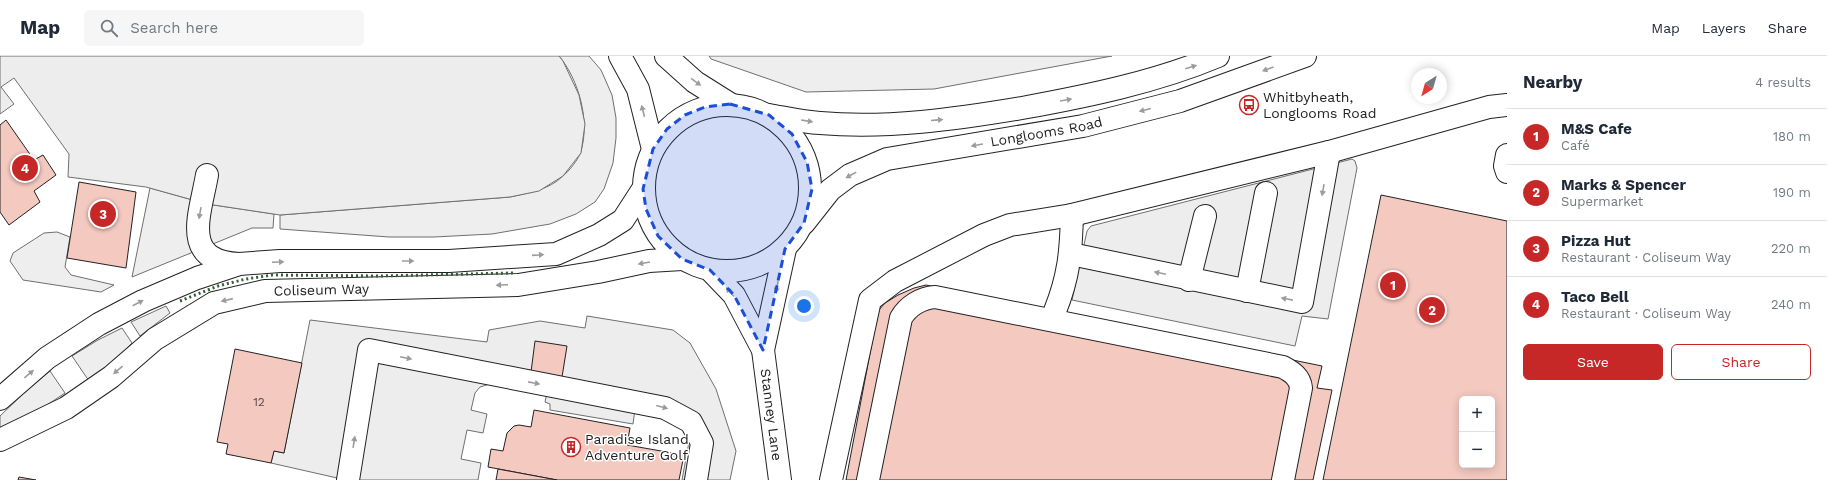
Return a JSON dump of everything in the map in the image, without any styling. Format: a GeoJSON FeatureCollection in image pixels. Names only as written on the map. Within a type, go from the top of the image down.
{"type":"FeatureCollection","features":[{"type":"Feature","properties":{"kind":"street"},"geometry":{"type":"LineString","coordinates":[[620,56],[638,89],[653,149]]}},
{"type":"Feature","properties":{"kind":"street"},"geometry":{"type":"LineString","coordinates":[[666,56],[695,82],[730,104]]}},
{"type":"Feature","properties":{"kind":"street","name":"Longlooms Road"},"geometry":{"type":"LineString","coordinates":[[769,115],[820,123],[890,124],[973,116],[1086,97],[1193,67],[1218,56]]}},
{"type":"Feature","properties":{"kind":"street","name":"Longlooms Road"},"geometry":{"type":"LineString","coordinates":[[785,249],[830,190],[850,175],[887,160],[1083,126],[1180,101],[1305,56]]}},
{"type":"Feature","properties":{"kind":"street"},"geometry":{"type":"LineString","coordinates":[[785,249],[763,264],[738,271],[710,270],[682,259],[658,236],[646,209],[643,189],[646,167],[653,149],[667,129],[685,115],[704,107],[730,104],[749,107],[769,115],[792,134],[807,162],[812,189],[804,224]]}},
{"type":"Feature","properties":{"kind":"street"},"geometry":{"type":"LineString","coordinates":[[831,480],[870,300],[895,281],[984,235],[1010,225],[1072,215],[1330,152],[1489,107],[1507,105]]}},
{"type":"Feature","properties":{"kind":"street"},"geometry":{"type":"LineString","coordinates":[[1071,254],[1189,280],[1302,302],[1330,152]]}},
{"type":"Feature","properties":{"kind":"street"},"geometry":{"type":"LineString","coordinates":[[1507,155],[1504,166],[1507,172]]}},
{"type":"Feature","properties":{"kind":"street"},"geometry":{"type":"LineString","coordinates":[[207,175],[198,228],[201,247],[211,258],[228,264],[239,264]]}},
{"type":"Feature","properties":{"kind":"street","name":"Coliseum Way"},"geometry":{"type":"LineString","coordinates":[[0,399],[47,358],[99,324],[161,293],[197,278],[239,264],[280,262],[449,261],[556,254],[599,235],[623,220],[643,189]]}},
{"type":"Feature","properties":{"kind":"street"},"geometry":{"type":"LineString","coordinates":[[1247,291],[1266,193]]}},
{"type":"Feature","properties":{"kind":"street"},"geometry":{"type":"LineString","coordinates":[[1055,311],[1064,290],[1071,254],[1072,215]]}},
{"type":"Feature","properties":{"kind":"street"},"geometry":{"type":"LineString","coordinates":[[1189,280],[1205,216]]}},
{"type":"Feature","properties":{"kind":"street","name":"Stanney Lane"},"geometry":{"type":"LineString","coordinates":[[780,480],[763,350],[785,249]]}},
{"type":"Feature","properties":{"kind":"street","name":"Coliseum Way"},"geometry":{"type":"LineString","coordinates":[[0,440],[66,408],[111,377],[155,338],[214,303],[265,291],[518,285],[598,272],[649,261],[682,259]]}},
{"type":"Feature","properties":{"kind":"street","name":"Stanney Lane"},"geometry":{"type":"LineString","coordinates":[[710,270],[734,295],[763,350]]}},
{"type":"Feature","properties":{"kind":"street"},"geometry":{"type":"LineString","coordinates":[[868,480],[901,318],[904,311],[911,306],[928,297],[935,297],[1283,367],[1289,370],[1300,382],[1301,388],[1283,480]]}},
{"type":"Feature","properties":{"kind":"street"},"geometry":{"type":"LineString","coordinates":[[348,480],[370,350],[665,408],[692,422],[702,443],[696,480]]}},
{"type":"Feature","properties":{"kind":"street"},"geometry":{"type":"LineString","coordinates":[[0,456],[66,408]]}},
{"type":"Feature","properties":{"kind":"highlighted area"},"geometry":{"type":"Polygon","coordinates":[[[730,104],[769,115],[792,134],[807,162],[812,189],[804,223],[785,249],[763,350],[734,295],[710,270],[682,259],[658,236],[646,209],[643,189],[653,149],[667,129],[685,115],[705,107],[730,104]]]}},
{"type":"Feature","properties":{"kind":"shaded area"},"geometry":{"type":"Polygon","coordinates":[[[0,56],[559,56],[563,61],[579,95],[585,124],[581,153],[563,176],[539,191],[510,197],[280,215],[207,204],[146,187],[68,177],[69,154],[14,78],[1,87],[14,104],[0,114],[0,56]]]}},
{"type":"Feature","properties":{"kind":"shaded area"},"geometry":{"type":"Polygon","coordinates":[[[559,56],[589,56],[601,70],[612,95],[616,118],[616,138],[613,163],[604,189],[595,202],[576,214],[550,224],[492,234],[434,237],[389,237],[280,229],[280,215],[510,197],[551,185],[571,168],[580,154],[584,127],[581,101],[577,89],[566,66],[559,56]]]}},
{"type":"Feature","properties":{"kind":"shaded area"},"geometry":{"type":"Polygon","coordinates":[[[709,56],[1112,56],[934,89],[806,92],[711,59],[709,56]]]}},
{"type":"Feature","properties":{"kind":"shaded area"},"geometry":{"type":"Polygon","coordinates":[[[1352,159],[1355,161],[1357,168],[1328,319],[1302,316],[1295,346],[1072,300],[1087,231],[1091,226],[1352,159]]]}},
{"type":"Feature","properties":{"kind":"shaded area"},"geometry":{"type":"Polygon","coordinates":[[[150,188],[207,204],[274,214],[273,228],[252,228],[132,277],[150,188]]]}},
{"type":"Feature","properties":{"kind":"shaded area"},"geometry":{"type":"Polygon","coordinates":[[[57,232],[70,237],[65,267],[71,275],[114,285],[101,292],[23,280],[10,261],[13,253],[44,233],[57,232]]]}},
{"type":"Feature","properties":{"kind":"shaded area"},"geometry":{"type":"Polygon","coordinates":[[[166,306],[170,313],[140,336],[131,322],[166,306]]]}},
{"type":"Feature","properties":{"kind":"shaded area"},"geometry":{"type":"Polygon","coordinates":[[[587,316],[673,330],[690,343],[716,389],[736,451],[730,480],[682,480],[690,436],[686,428],[635,409],[633,424],[550,410],[550,404],[545,402],[547,393],[493,383],[480,387],[475,393],[471,410],[487,414],[483,433],[467,430],[461,459],[481,463],[478,480],[346,480],[271,463],[274,451],[284,453],[310,320],[487,342],[489,330],[540,321],[585,328],[587,316]]]}},
{"type":"Feature","properties":{"kind":"shaded area"},"geometry":{"type":"Polygon","coordinates":[[[122,328],[132,343],[113,362],[89,381],[72,356],[98,340],[122,328]]]}},
{"type":"Feature","properties":{"kind":"shaded area"},"geometry":{"type":"Polygon","coordinates":[[[50,371],[65,393],[38,411],[0,428],[0,416],[50,371]]]}},
{"type":"Feature","properties":{"kind":"building"},"geometry":{"type":"Polygon","coordinates":[[[6,120],[34,160],[43,155],[56,175],[34,191],[40,202],[9,225],[0,212],[0,125],[6,120]]]}},
{"type":"Feature","properties":{"kind":"building"},"geometry":{"type":"Polygon","coordinates":[[[79,182],[136,192],[126,268],[67,258],[79,182]]]}},
{"type":"Feature","properties":{"kind":"building"},"geometry":{"type":"Polygon","coordinates":[[[1381,195],[1507,221],[1507,480],[1323,480],[1381,195]]]}},
{"type":"Feature","properties":{"kind":"building"},"geometry":{"type":"Polygon","coordinates":[[[926,285],[1322,366],[1317,388],[1332,390],[1313,480],[846,480],[878,311],[885,303],[898,295],[914,288],[926,285]]]}},
{"type":"Feature","properties":{"kind":"building"},"geometry":{"type":"Polygon","coordinates":[[[535,341],[567,346],[562,377],[531,372],[535,341]]]}},
{"type":"Feature","properties":{"kind":"building"},"geometry":{"type":"Polygon","coordinates":[[[235,349],[302,363],[284,453],[274,451],[271,463],[226,454],[228,444],[217,442],[235,349]]]}},
{"type":"Feature","properties":{"kind":"building","name":"Paradise Island Adventure Golf"},"geometry":{"type":"Polygon","coordinates":[[[534,410],[630,428],[627,445],[684,455],[679,480],[557,480],[488,467],[491,449],[503,451],[507,433],[514,426],[519,425],[531,427],[534,410]]]}},
{"type":"Feature","properties":{"kind":"building"},"geometry":{"type":"Polygon","coordinates":[[[498,469],[557,480],[496,480],[498,469]]]}},
{"type":"Feature","properties":{"kind":"building"},"geometry":{"type":"Polygon","coordinates":[[[19,477],[36,480],[18,480],[19,477]]]}},
{"type":"Feature","properties":{"kind":"hedge"},"geometry":{"type":"LineString","coordinates":[[180,301],[218,286],[246,279],[272,275],[380,276],[513,273]]}},
{"type":"Feature","properties":{"kind":"place","name":"Whitbyheath, Longlooms Road"},"geometry":{"type":"Point","coordinates":[1249,105]}},
{"type":"Feature","properties":{"kind":"place","name":"Taco Bell"},"geometry":{"type":"Point","coordinates":[25,168]}},
{"type":"Feature","properties":{"kind":"place","name":"Pizza Hut"},"geometry":{"type":"Point","coordinates":[103,214]}},
{"type":"Feature","properties":{"kind":"place","name":"M&S Cafe"},"geometry":{"type":"Point","coordinates":[1393,285]}},
{"type":"Feature","properties":{"kind":"place","name":"Marks & Spencer"},"geometry":{"type":"Point","coordinates":[1432,310]}},
{"type":"Feature","properties":{"kind":"place","name":"Paradise Island Adventure Golf"},"geometry":{"type":"Point","coordinates":[571,447]}}]}
